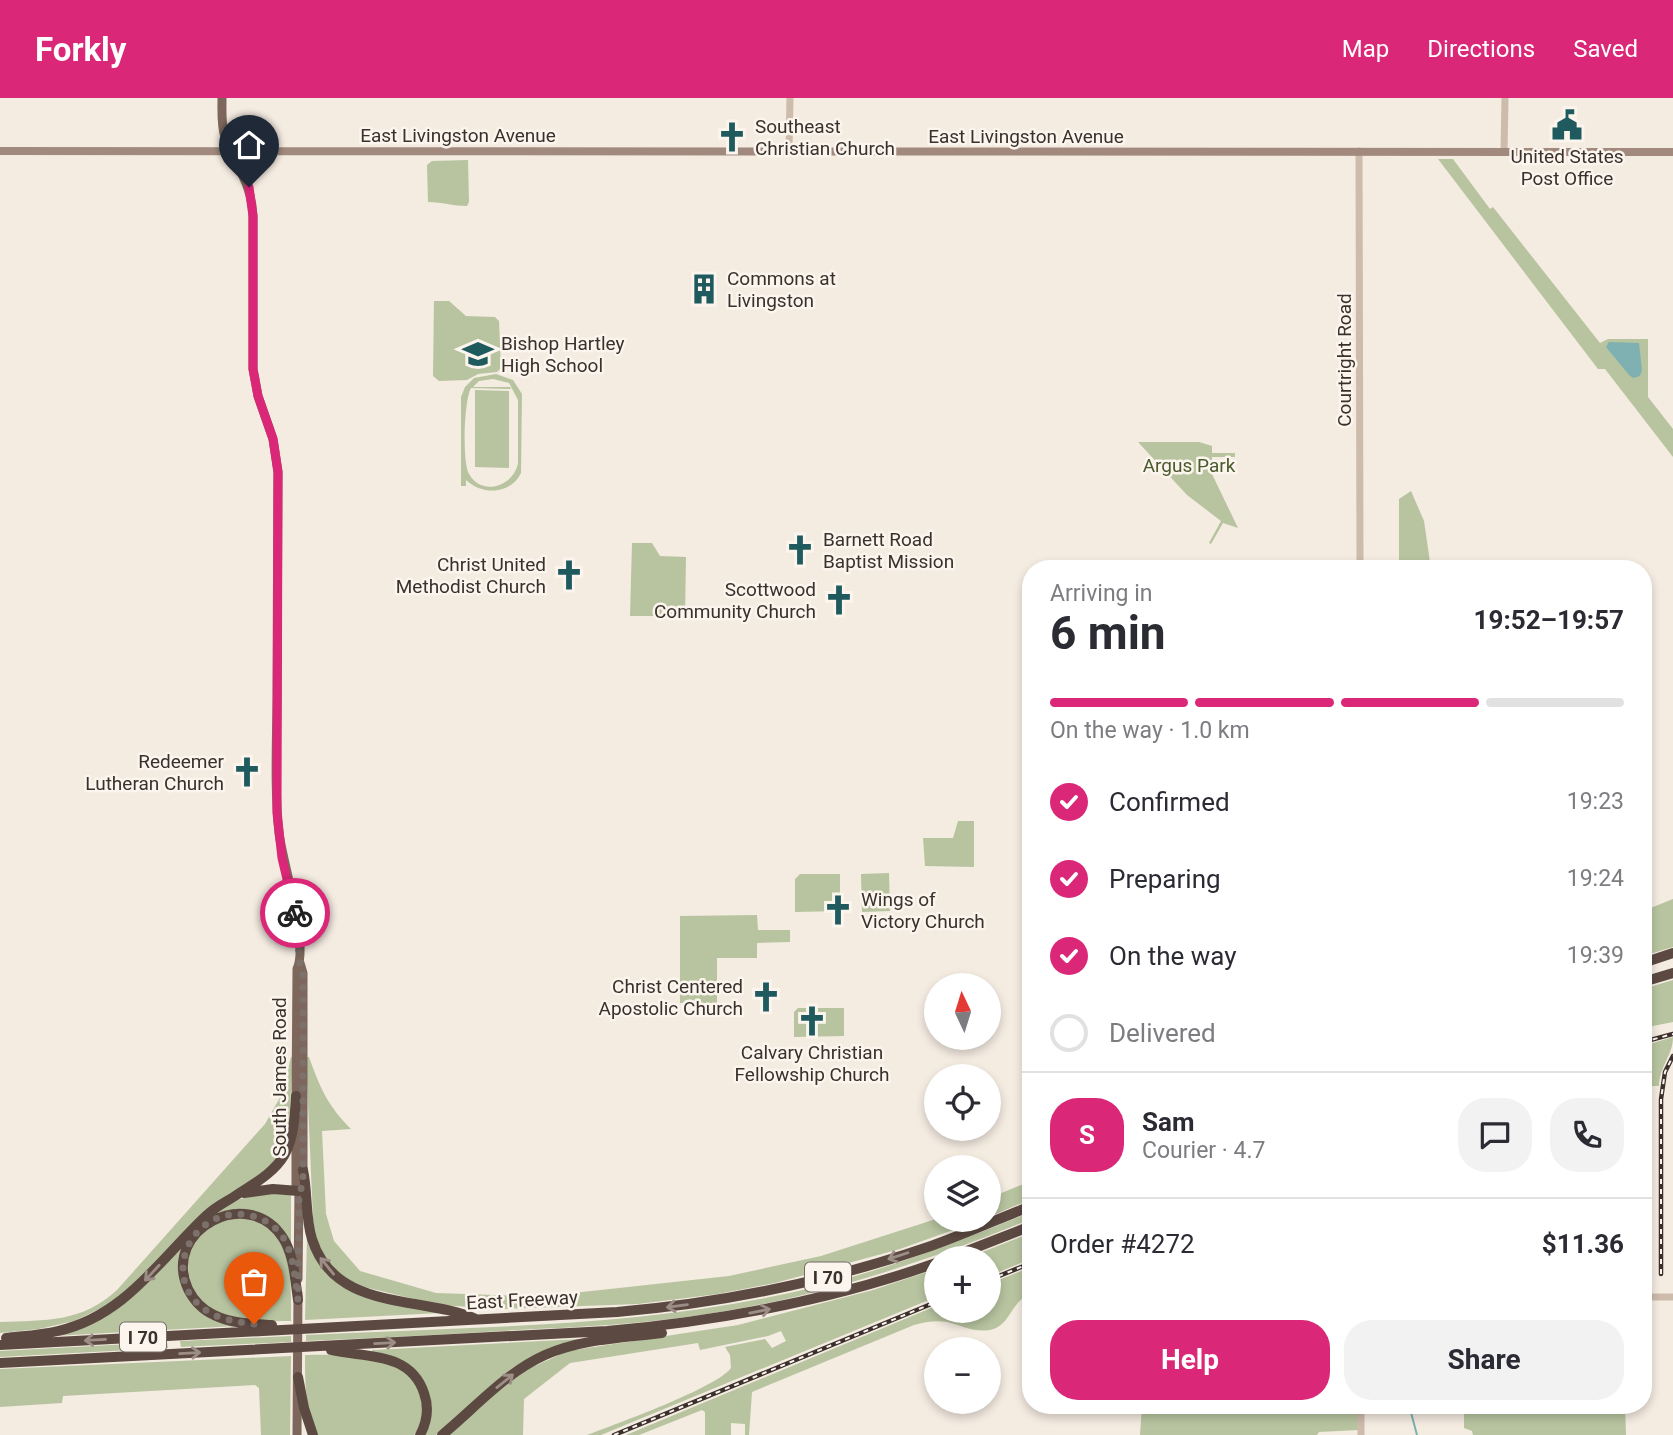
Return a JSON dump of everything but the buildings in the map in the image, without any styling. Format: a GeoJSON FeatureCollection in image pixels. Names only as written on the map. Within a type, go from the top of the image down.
{"type":"FeatureCollection","features":[{"type":"Feature","properties":{"kind":"highway"},"geometry":{"type":"LineString","coordinates":[[1652,960],[1673,953]]}},
{"type":"Feature","properties":{"kind":"highway"},"geometry":{"type":"LineString","coordinates":[[1652,979],[1673,973]]}},
{"type":"Feature","properties":{"kind":"highway"},"geometry":{"type":"LineString","coordinates":[[0,1339],[60,1331],[105,1313],[137,1289],[209,1213],[271,1172],[285,1156],[292,1137],[296,1096]]}},
{"type":"Feature","properties":{"kind":"highway"},"geometry":{"type":"LineString","coordinates":[[303,1170],[311,1236],[324,1266],[334,1276],[357,1290],[398,1301],[459,1311],[480,1320]]}},
{"type":"Feature","properties":{"kind":"highway"},"geometry":{"type":"LineString","coordinates":[[237,1195],[265,1190],[299,1191]]}},
{"type":"Feature","properties":{"kind":"highway","name":"East Freeway"},"geometry":{"type":"LineString","coordinates":[[0,1345],[643,1310],[767,1291],[823,1279],[917,1250],[1022,1209]]}},
{"type":"Feature","properties":{"kind":"highway"},"geometry":{"type":"LineString","coordinates":[[286,1330],[272,1325],[224,1319],[203,1308],[190,1292],[184,1276],[187,1246],[201,1227],[217,1218],[240,1214],[263,1220],[280,1233],[287,1245],[298,1300]]}},
{"type":"Feature","properties":{"kind":"highway"},"geometry":{"type":"LineString","coordinates":[[980,1246],[1022,1230]]}},
{"type":"Feature","properties":{"kind":"highway","name":"East Freeway"},"geometry":{"type":"LineString","coordinates":[[0,1363],[677,1325],[827,1296],[924,1267]]}},
{"type":"Feature","properties":{"kind":"highway"},"geometry":{"type":"LineString","coordinates":[[442,1435],[518,1370],[545,1355],[599,1340],[667,1332],[677,1325]]}},
{"type":"Feature","properties":{"kind":"highway"},"geometry":{"type":"LineString","coordinates":[[317,1347],[383,1357],[408,1369],[421,1384],[426,1402],[426,1414],[420,1435]]}},
{"type":"Feature","properties":{"kind":"highway"},"geometry":{"type":"LineString","coordinates":[[298,1377],[313,1435]]}},
{"type":"Feature","properties":{"kind":"main road","name":"South James Road"},"geometry":{"type":"LineString","coordinates":[[222,98],[223,129],[249,187],[253,207],[252,362],[256,386],[275,446],[278,472],[276,803],[282,858],[295,913],[303,981],[303,1186],[299,1191]]}},
{"type":"Feature","properties":{"kind":"main road","name":"East Livingston Avenue"},"geometry":{"type":"LineString","coordinates":[[0,150],[1673,152]]}},
{"type":"Feature","properties":{"kind":"main road","name":"South James Road"},"geometry":{"type":"LineString","coordinates":[[297,1435],[299,1191],[296,1186],[296,1096],[297,969],[300,963]]}},
{"type":"Feature","properties":{"kind":"street"},"geometry":{"type":"LineString","coordinates":[[789,150],[790,98]]}},
{"type":"Feature","properties":{"kind":"street"},"geometry":{"type":"LineString","coordinates":[[1504,98],[1504,152]]}},
{"type":"Feature","properties":{"kind":"street","name":"Courtright Road"},"geometry":{"type":"LineString","coordinates":[[1359,151],[1360,560]]}},
{"type":"Feature","properties":{"kind":"street"},"geometry":{"type":"LineString","coordinates":[[1652,1297],[1673,1297]]}},
{"type":"Feature","properties":{"kind":"street"},"geometry":{"type":"LineString","coordinates":[[1361,1435],[1362,1414]]}},
{"type":"Feature","properties":{"kind":"green space"},"geometry":{"type":"Polygon","coordinates":[[[1438,159],[1453,159],[1490,209],[1493,207],[1600,343],[1608,339],[1648,339],[1648,397],[1673,429],[1673,457],[1605,369],[1598,369],[1438,159]]]}},
{"type":"Feature","properties":{"kind":"green space"},"geometry":{"type":"Polygon","coordinates":[[[468,160],[467,206],[428,202],[427,165],[432,161],[468,160]]]}},
{"type":"Feature","properties":{"kind":"green space"},"geometry":{"type":"Polygon","coordinates":[[[434,301],[449,301],[466,316],[495,317],[499,321],[501,368],[497,372],[478,374],[467,380],[439,381],[433,376],[434,301]]]}},
{"type":"Feature","properties":{"kind":"green space"},"geometry":{"type":"Polygon","coordinates":[[[496,374],[513,380],[522,394],[521,473],[504,489],[480,489],[466,480],[466,486],[461,486],[461,397],[465,387],[474,378],[496,374]],[[493,379],[479,381],[473,387],[511,389],[471,388],[467,405],[467,467],[475,481],[489,487],[504,483],[515,471],[518,463],[518,400],[509,383],[493,379]]]}},
{"type":"Feature","properties":{"kind":"green space"},"geometry":{"type":"Polygon","coordinates":[[[475,390],[509,391],[509,468],[475,467],[475,390]]]}},
{"type":"Feature","properties":{"kind":"green space","name":"Argus Park"},"geometry":{"type":"Polygon","coordinates":[[[1138,442],[1199,442],[1212,446],[1212,453],[1235,453],[1235,457],[1212,457],[1211,472],[1238,528],[1223,523],[1211,544],[1209,543],[1221,521],[1187,495],[1138,442]]]}},
{"type":"Feature","properties":{"kind":"green space"},"geometry":{"type":"Polygon","coordinates":[[[1411,491],[1424,521],[1430,560],[1399,560],[1399,499],[1411,491]]]}},
{"type":"Feature","properties":{"kind":"green space"},"geometry":{"type":"Polygon","coordinates":[[[632,543],[652,543],[660,556],[686,557],[685,616],[630,616],[632,543]]]}},
{"type":"Feature","properties":{"kind":"green space"},"geometry":{"type":"Polygon","coordinates":[[[958,821],[974,821],[974,867],[925,866],[923,838],[953,838],[958,821]]]}},
{"type":"Feature","properties":{"kind":"green space"},"geometry":{"type":"Polygon","coordinates":[[[889,873],[890,911],[862,912],[861,874],[889,873]]]}},
{"type":"Feature","properties":{"kind":"green space"},"geometry":{"type":"Polygon","coordinates":[[[800,874],[840,874],[840,911],[795,912],[795,879],[800,874]]]}},
{"type":"Feature","properties":{"kind":"green space"},"geometry":{"type":"Polygon","coordinates":[[[1673,899],[1673,947],[1652,953],[1652,907],[1673,899]]]}},
{"type":"Feature","properties":{"kind":"green space"},"geometry":{"type":"Polygon","coordinates":[[[757,915],[758,930],[790,930],[790,942],[757,943],[757,958],[717,958],[717,1003],[680,1003],[680,916],[757,915]]]}},
{"type":"Feature","properties":{"kind":"green space"},"geometry":{"type":"Polygon","coordinates":[[[1673,980],[1673,1022],[1652,1026],[1652,986],[1673,980]]]}},
{"type":"Feature","properties":{"kind":"green space"},"geometry":{"type":"Polygon","coordinates":[[[798,1008],[844,1008],[844,1036],[794,1037],[794,1012],[798,1008]]]}},
{"type":"Feature","properties":{"kind":"green space"},"geometry":{"type":"Polygon","coordinates":[[[1673,1037],[1659,1086],[1652,1086],[1652,1043],[1673,1037]]]}},
{"type":"Feature","properties":{"kind":"green space"},"geometry":{"type":"Polygon","coordinates":[[[291,1057],[288,1141],[271,1168],[224,1198],[114,1302],[74,1321],[39,1329],[0,1333],[0,1322],[62,1318],[90,1309],[117,1290],[265,1124],[282,1094],[291,1057]]]}},
{"type":"Feature","properties":{"kind":"green space"},"geometry":{"type":"Polygon","coordinates":[[[306,1057],[309,1057],[331,1104],[351,1129],[322,1131],[326,1214],[334,1241],[360,1271],[436,1293],[528,1296],[729,1276],[821,1256],[924,1223],[924,1232],[947,1232],[900,1249],[775,1283],[718,1294],[638,1304],[504,1309],[439,1305],[356,1285],[330,1266],[316,1240],[306,1057]]]}},
{"type":"Feature","properties":{"kind":"green space"},"geometry":{"type":"Polygon","coordinates":[[[1022,1185],[1022,1203],[1001,1212],[1001,1193],[1022,1185]]]}},
{"type":"Feature","properties":{"kind":"green space"},"geometry":{"type":"Polygon","coordinates":[[[289,1192],[291,1247],[269,1219],[209,1218],[236,1200],[289,1192]]]}},
{"type":"Feature","properties":{"kind":"green space"},"geometry":{"type":"Polygon","coordinates":[[[1022,1215],[1022,1223],[1001,1231],[1001,1224],[1022,1215]]]}},
{"type":"Feature","properties":{"kind":"green space"},"geometry":{"type":"Polygon","coordinates":[[[239,1217],[261,1222],[272,1230],[280,1241],[290,1280],[291,1321],[253,1321],[225,1316],[205,1304],[191,1283],[188,1259],[198,1236],[211,1224],[239,1217]]]}},
{"type":"Feature","properties":{"kind":"green space"},"geometry":{"type":"Polygon","coordinates":[[[979,1232],[998,1232],[962,1246],[943,1246],[979,1232]]]}},
{"type":"Feature","properties":{"kind":"green space"},"geometry":{"type":"Polygon","coordinates":[[[307,1236],[339,1282],[440,1313],[305,1320],[307,1236]]]}},
{"type":"Feature","properties":{"kind":"green space"},"geometry":{"type":"Polygon","coordinates":[[[188,1237],[186,1290],[236,1326],[53,1336],[93,1321],[188,1237]]]}},
{"type":"Feature","properties":{"kind":"green space"},"geometry":{"type":"Polygon","coordinates":[[[1022,1237],[1022,1263],[1001,1271],[1001,1246],[998,1246],[1022,1237]]]}},
{"type":"Feature","properties":{"kind":"green space"},"geometry":{"type":"Polygon","coordinates":[[[924,1253],[924,1259],[831,1288],[749,1307],[683,1317],[612,1325],[306,1341],[306,1335],[544,1324],[663,1314],[780,1295],[876,1270],[924,1253]]]}},
{"type":"Feature","properties":{"kind":"green space"},"geometry":{"type":"Polygon","coordinates":[[[1022,1271],[1022,1298],[1005,1321],[990,1330],[965,1328],[950,1323],[1001,1323],[1001,1279],[1022,1271]]]}},
{"type":"Feature","properties":{"kind":"green space"},"geometry":{"type":"Polygon","coordinates":[[[924,1273],[924,1302],[601,1435],[587,1435],[664,1405],[722,1376],[731,1368],[730,1355],[725,1347],[765,1339],[772,1348],[786,1341],[781,1331],[700,1350],[698,1343],[570,1363],[524,1399],[523,1435],[447,1435],[486,1400],[528,1369],[568,1351],[738,1325],[873,1290],[924,1273]]]}},
{"type":"Feature","properties":{"kind":"green space"},"geometry":{"type":"Polygon","coordinates":[[[924,1311],[924,1322],[752,1392],[749,1435],[745,1435],[745,1424],[731,1423],[731,1435],[705,1435],[705,1412],[702,1410],[639,1435],[626,1435],[924,1311]]]}},
{"type":"Feature","properties":{"kind":"green space"},"geometry":{"type":"Polygon","coordinates":[[[291,1336],[291,1342],[181,1347],[180,1341],[291,1336]]]}},
{"type":"Feature","properties":{"kind":"green space"},"geometry":{"type":"Polygon","coordinates":[[[580,1339],[495,1384],[436,1435],[422,1435],[426,1426],[420,1378],[372,1352],[372,1350],[580,1339]]]}},
{"type":"Feature","properties":{"kind":"green space"},"geometry":{"type":"Polygon","coordinates":[[[167,1342],[168,1348],[0,1357],[0,1351],[167,1342]]]}},
{"type":"Feature","properties":{"kind":"green space"},"geometry":{"type":"Polygon","coordinates":[[[305,1355],[337,1355],[374,1360],[405,1373],[415,1383],[422,1403],[421,1422],[414,1435],[318,1435],[308,1406],[305,1355]]]}},
{"type":"Feature","properties":{"kind":"green space"},"geometry":{"type":"Polygon","coordinates":[[[291,1356],[290,1435],[261,1435],[259,1388],[255,1385],[63,1396],[62,1403],[0,1407],[0,1369],[291,1356]]]}},
{"type":"Feature","properties":{"kind":"green space"},"geometry":{"type":"Polygon","coordinates":[[[1141,1414],[1358,1414],[1358,1430],[1319,1432],[1317,1435],[1140,1435],[1141,1414]]]}},
{"type":"Feature","properties":{"kind":"green space"},"geometry":{"type":"Polygon","coordinates":[[[1464,1414],[1625,1414],[1626,1435],[1473,1435],[1472,1431],[1464,1428],[1464,1414]]]}},
{"type":"Feature","properties":{"kind":"water"},"geometry":{"type":"Polygon","coordinates":[[[1609,342],[1639,343],[1642,370],[1640,376],[1633,378],[1629,375],[1606,347],[1609,342]]]}},
{"type":"Feature","properties":{"kind":"waterway"},"geometry":{"type":"LineString","coordinates":[[1411,1414],[1417,1435]]}},
{"type":"Feature","properties":{"kind":"railway"},"geometry":{"type":"LineString","coordinates":[[1652,1040],[1673,1034]]}},
{"type":"Feature","properties":{"kind":"railway"},"geometry":{"type":"LineString","coordinates":[[1661,1274],[1661,1099],[1665,1072],[1673,1056]]}},
{"type":"Feature","properties":{"kind":"railway"},"geometry":{"type":"LineString","coordinates":[[1001,1275],[1022,1267]]}},
{"type":"Feature","properties":{"kind":"railway"},"geometry":{"type":"LineString","coordinates":[[614,1435],[924,1307]]}},
{"type":"Feature","properties":{"kind":"way so far"},"geometry":{"type":"LineString","coordinates":[[254,1324],[224,1319],[199,1305],[186,1282],[184,1260],[190,1242],[209,1221],[231,1214],[259,1218],[275,1229],[287,1245],[298,1300],[299,1191],[303,1186],[303,973],[295,913]]}},
{"type":"Feature","properties":{"kind":"place","name":"United States Post Office"},"geometry":{"type":"Point","coordinates":[1567,125]}},
{"type":"Feature","properties":{"kind":"place","name":"Southeast Christian Church"},"geometry":{"type":"Point","coordinates":[732,137]}},
{"type":"Feature","properties":{"kind":"place","name":"Commons at Livingston"},"geometry":{"type":"Point","coordinates":[704,289]}},
{"type":"Feature","properties":{"kind":"place","name":"Bishop Hartley High School"},"geometry":{"type":"Point","coordinates":[478,354]}},
{"type":"Feature","properties":{"kind":"place","name":"Barnett Road Baptist Mission"},"geometry":{"type":"Point","coordinates":[800,550]}},
{"type":"Feature","properties":{"kind":"place","name":"Christ United Methodist Church"},"geometry":{"type":"Point","coordinates":[569,575]}},
{"type":"Feature","properties":{"kind":"place","name":"Scottwood Community Church"},"geometry":{"type":"Point","coordinates":[839,600]}},
{"type":"Feature","properties":{"kind":"place","name":"Redeemer Lutheran Church"},"geometry":{"type":"Point","coordinates":[247,772]}},
{"type":"Feature","properties":{"kind":"place","name":"Wings of Victory Church"},"geometry":{"type":"Point","coordinates":[838,910]}},
{"type":"Feature","properties":{"kind":"place","name":"Christ Centered Apostolic Church"},"geometry":{"type":"Point","coordinates":[766,997]}},
{"type":"Feature","properties":{"kind":"place","name":"Calvary Christian Fellowship Church"},"geometry":{"type":"Point","coordinates":[812,1021]}},
{"type":"Feature","properties":{"kind":"route"},"geometry":{"type":"LineString","coordinates":[[249,187],[253,216],[252,362],[258,396],[273,439],[278,472],[277,813],[282,858],[295,913]]}}]}
